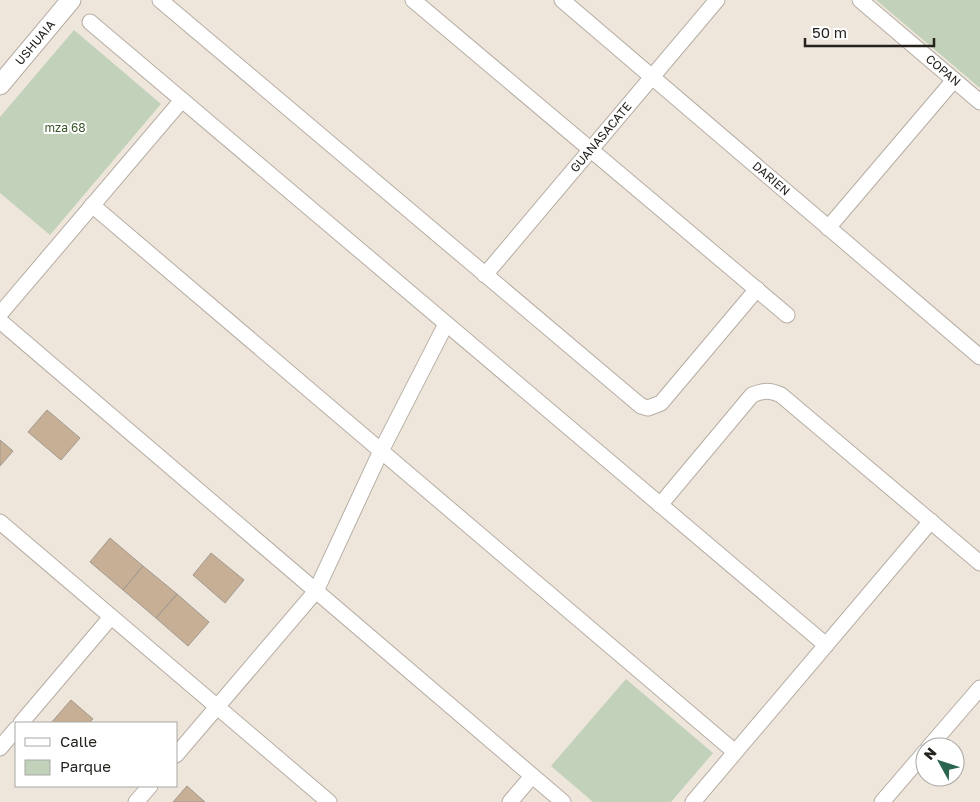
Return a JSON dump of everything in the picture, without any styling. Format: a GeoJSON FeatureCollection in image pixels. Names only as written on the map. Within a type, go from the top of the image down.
{"type":"FeatureCollection","features":[{"type":"Feature","properties":{"kind":"street","name":"USHUAIA"},"geometry":{"type":"LineString","coordinates":[[0,86],[71,0]]}},
{"type":"Feature","properties":{"kind":"street"},"geometry":{"type":"LineString","coordinates":[[160,0],[634,403],[648,408],[661,403],[757,289]]}},
{"type":"Feature","properties":{"kind":"street"},"geometry":{"type":"LineString","coordinates":[[413,0],[787,316]]}},
{"type":"Feature","properties":{"kind":"street","name":"DARIEN"},"geometry":{"type":"LineString","coordinates":[[562,0],[980,357]]}},
{"type":"Feature","properties":{"kind":"street","name":"GUANASACATE"},"geometry":{"type":"LineString","coordinates":[[485,275],[590,148],[717,0]]}},
{"type":"Feature","properties":{"kind":"street","name":"COPAN"},"geometry":{"type":"LineString","coordinates":[[860,0],[980,102]]}},
{"type":"Feature","properties":{"kind":"street"},"geometry":{"type":"LineString","coordinates":[[90,22],[826,645]]}},
{"type":"Feature","properties":{"kind":"street"},"geometry":{"type":"LineString","coordinates":[[828,228],[954,80]]}},
{"type":"Feature","properties":{"kind":"street"},"geometry":{"type":"LineString","coordinates":[[0,314],[182,100]]}},
{"type":"Feature","properties":{"kind":"street"},"geometry":{"type":"LineString","coordinates":[[92,205],[380,453],[735,752]]}},
{"type":"Feature","properties":{"kind":"street"},"geometry":{"type":"LineString","coordinates":[[0,321],[562,802]]}},
{"type":"Feature","properties":{"kind":"street"},"geometry":{"type":"LineString","coordinates":[[178,753],[316,591],[380,453],[446,324]]}},
{"type":"Feature","properties":{"kind":"street"},"geometry":{"type":"LineString","coordinates":[[660,505],[752,394],[762,390],[771,391],[781,395],[980,563]]}},
{"type":"Feature","properties":{"kind":"street"},"geometry":{"type":"LineString","coordinates":[[693,802],[931,521]]}},
{"type":"Feature","properties":{"kind":"street"},"geometry":{"type":"LineString","coordinates":[[1,526],[111,617],[326,801]]}},
{"type":"Feature","properties":{"kind":"street"},"geometry":{"type":"LineString","coordinates":[[22,722],[111,617]]}},
{"type":"Feature","properties":{"kind":"street"},"geometry":{"type":"LineString","coordinates":[[938,737],[980,688]]}},
{"type":"Feature","properties":{"kind":"street"},"geometry":{"type":"LineString","coordinates":[[0,748],[15,730]]}},
{"type":"Feature","properties":{"kind":"street"},"geometry":{"type":"LineString","coordinates":[[882,802],[915,764]]}},
{"type":"Feature","properties":{"kind":"street"},"geometry":{"type":"LineString","coordinates":[[510,802],[532,776]]}},
{"type":"Feature","properties":{"kind":"street"},"geometry":{"type":"LineString","coordinates":[[136,802],[149,787]]}},
{"type":"Feature","properties":{"kind":"green space"},"geometry":{"type":"Polygon","coordinates":[[[876,0],[980,0],[980,88],[876,0]]]}},
{"type":"Feature","properties":{"kind":"green space","name":"mza 68"},"geometry":{"type":"Polygon","coordinates":[[[74,30],[161,104],[50,235],[0,193],[0,117],[74,30]]]}},
{"type":"Feature","properties":{"kind":"green space"},"geometry":{"type":"Polygon","coordinates":[[[626,679],[713,753],[671,802],[593,802],[551,766],[626,679]]]}},
{"type":"Feature","properties":{"kind":"building"},"geometry":{"type":"Polygon","coordinates":[[[47,410],[80,438],[61,460],[28,432],[47,410]]]}},
{"type":"Feature","properties":{"kind":"building"},"geometry":{"type":"Polygon","coordinates":[[[0,440],[13,451],[0,466],[0,440]]]}},
{"type":"Feature","properties":{"kind":"building"},"geometry":{"type":"Polygon","coordinates":[[[110,538],[143,566],[123,590],[90,562],[110,538]]]}},
{"type":"Feature","properties":{"kind":"building"},"geometry":{"type":"Polygon","coordinates":[[[211,553],[244,580],[225,603],[193,575],[211,553]]]}},
{"type":"Feature","properties":{"kind":"building"},"geometry":{"type":"Polygon","coordinates":[[[143,566],[177,594],[156,618],[123,590],[143,566]]]}},
{"type":"Feature","properties":{"kind":"building"},"geometry":{"type":"Polygon","coordinates":[[[177,594],[209,622],[188,646],[156,618],[177,594]]]}},
{"type":"Feature","properties":{"kind":"building"},"geometry":{"type":"Polygon","coordinates":[[[71,700],[93,719],[90,722],[52,722],[71,700]]]}},
{"type":"Feature","properties":{"kind":"building"},"geometry":{"type":"Polygon","coordinates":[[[187,786],[205,802],[173,802],[187,786]]]}}]}
